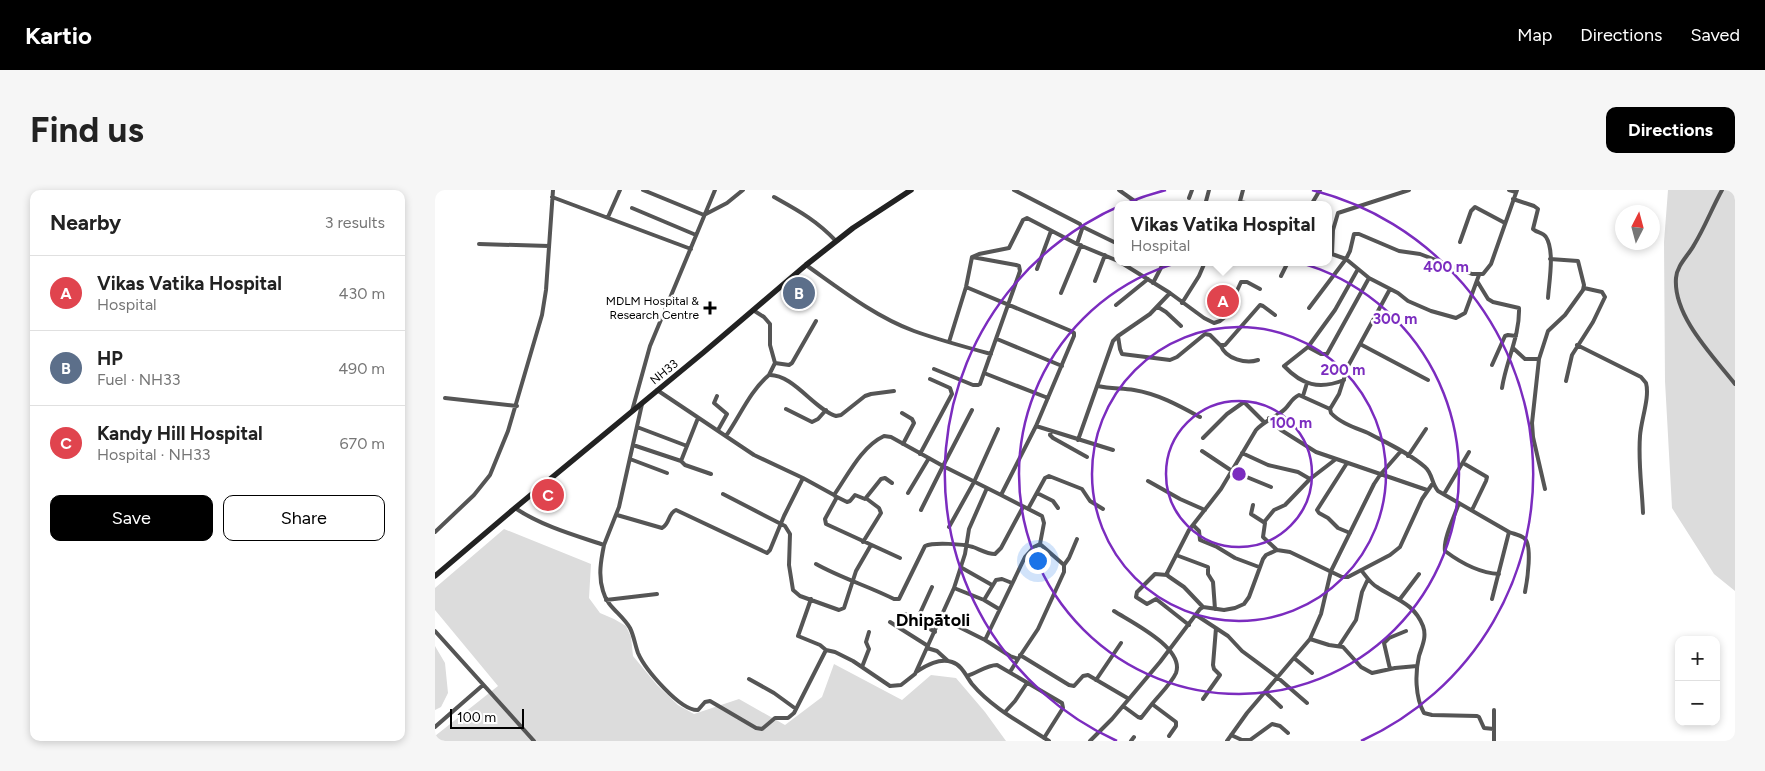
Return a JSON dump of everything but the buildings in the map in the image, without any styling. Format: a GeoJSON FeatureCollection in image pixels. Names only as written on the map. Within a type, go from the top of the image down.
{"type":"FeatureCollection","features":[{"type":"Feature","properties":{"kind":"main road","name":"NH33"},"geometry":{"type":"LineString","coordinates":[[435,576],[806,265],[871,216],[911,190]]}},
{"type":"Feature","properties":{"kind":"street"},"geometry":{"type":"LineString","coordinates":[[435,532],[474,495],[490,475],[517,406],[542,315],[546,290],[553,190]]}},
{"type":"Feature","properties":{"kind":"street"},"geometry":{"type":"LineString","coordinates":[[608,217],[620,190]]}},
{"type":"Feature","properties":{"kind":"street"},"geometry":{"type":"LineString","coordinates":[[643,190],[704,215],[727,203],[743,190]]}},
{"type":"Feature","properties":{"kind":"street"},"geometry":{"type":"LineString","coordinates":[[631,413],[650,346],[715,190]]}},
{"type":"Feature","properties":{"kind":"street"},"geometry":{"type":"LineString","coordinates":[[1014,190],[1114,242]]}},
{"type":"Feature","properties":{"kind":"street"},"geometry":{"type":"LineString","coordinates":[[1119,190],[1134,201]]}},
{"type":"Feature","properties":{"kind":"street"},"geometry":{"type":"LineString","coordinates":[[1189,198],[1192,190]]}},
{"type":"Feature","properties":{"kind":"street"},"geometry":{"type":"LineString","coordinates":[[1313,201],[1320,190]]}},
{"type":"Feature","properties":{"kind":"street"},"geometry":{"type":"LineString","coordinates":[[1409,190],[1340,212],[1337,215],[1333,230],[1332,254],[1346,259],[1369,278],[1409,301],[1431,312],[1456,318],[1465,313],[1479,275]]}},
{"type":"Feature","properties":{"kind":"street"},"geometry":{"type":"LineString","coordinates":[[1309,308],[1346,259],[1350,251],[1352,236],[1356,233],[1399,251],[1420,254],[1472,274],[1479,275],[1487,271],[1516,191],[1509,190]]}},
{"type":"Feature","properties":{"kind":"street"},"geometry":{"type":"LineString","coordinates":[[1722,190],[1693,248],[1681,263],[1676,277],[1681,308],[1697,337],[1735,384]]}},
{"type":"Feature","properties":{"kind":"street"},"geometry":{"type":"LineString","coordinates":[[552,197],[691,249]]}},
{"type":"Feature","properties":{"kind":"street"},"geometry":{"type":"LineString","coordinates":[[774,197],[813,220],[836,241]]}},
{"type":"Feature","properties":{"kind":"street"},"geometry":{"type":"LineString","coordinates":[[1513,199],[1537,207],[1533,229],[1546,237],[1549,247],[1548,298]]}},
{"type":"Feature","properties":{"kind":"street"},"geometry":{"type":"LineString","coordinates":[[632,208],[696,234]]}},
{"type":"Feature","properties":{"kind":"street"},"geometry":{"type":"LineString","coordinates":[[1460,242],[1471,211],[1475,208],[1505,223]]}},
{"type":"Feature","properties":{"kind":"street"},"geometry":{"type":"LineString","coordinates":[[972,257],[1009,248],[1025,219],[1029,218],[1051,231],[1114,260]]}},
{"type":"Feature","properties":{"kind":"street"},"geometry":{"type":"LineString","coordinates":[[1061,293],[1079,244],[1081,226]]}},
{"type":"Feature","properties":{"kind":"street"},"geometry":{"type":"LineString","coordinates":[[1037,270],[1051,231]]}},
{"type":"Feature","properties":{"kind":"street"},"geometry":{"type":"LineString","coordinates":[[479,244],[549,246]]}},
{"type":"Feature","properties":{"kind":"street"},"geometry":{"type":"LineString","coordinates":[[1095,282],[1105,255]]}},
{"type":"Feature","properties":{"kind":"street"},"geometry":{"type":"LineString","coordinates":[[949,342],[966,287],[972,257]]}},
{"type":"Feature","properties":{"kind":"street"},"geometry":{"type":"LineString","coordinates":[[934,369],[976,386],[980,384],[997,339],[1020,271],[1019,266],[972,257]]}},
{"type":"Feature","properties":{"kind":"street"},"geometry":{"type":"LineString","coordinates":[[1545,489],[1533,437],[1532,423],[1539,359],[1548,331],[1565,315],[1584,288],[1577,261],[1550,260]]}},
{"type":"Feature","properties":{"kind":"street"},"geometry":{"type":"LineString","coordinates":[[806,265],[875,312],[914,331],[991,354]]}},
{"type":"Feature","properties":{"kind":"street"},"geometry":{"type":"LineString","coordinates":[[1126,266],[1170,293],[1204,318],[1215,323],[1225,317],[1241,282],[1247,282],[1260,289]]}},
{"type":"Feature","properties":{"kind":"street"},"geometry":{"type":"LineString","coordinates":[[1153,283],[1162,266]]}},
{"type":"Feature","properties":{"kind":"street"},"geometry":{"type":"LineString","coordinates":[[1182,303],[1203,266]]}},
{"type":"Feature","properties":{"kind":"street"},"geometry":{"type":"LineString","coordinates":[[1281,276],[1286,266]]}},
{"type":"Feature","properties":{"kind":"street"},"geometry":{"type":"LineString","coordinates":[[1344,380],[1327,385],[1307,383],[1283,366],[1308,347],[1335,310],[1358,269]]}},
{"type":"Feature","properties":{"kind":"street"},"geometry":{"type":"LineString","coordinates":[[1308,347],[1321,354],[1327,354],[1369,278]]}},
{"type":"Feature","properties":{"kind":"street"},"geometry":{"type":"LineString","coordinates":[[1116,305],[1148,279]]}},
{"type":"Feature","properties":{"kind":"street"},"geometry":{"type":"LineString","coordinates":[[1477,281],[1484,293],[1493,302],[1519,308],[1513,348],[1505,373],[1503,388]]}},
{"type":"Feature","properties":{"kind":"street"},"geometry":{"type":"LineString","coordinates":[[966,287],[1074,333],[1074,339],[1049,398],[1001,495]]}},
{"type":"Feature","properties":{"kind":"street"},"geometry":{"type":"LineString","coordinates":[[1565,380],[1577,345],[1593,322],[1605,297],[1602,292],[1584,288]]}},
{"type":"Feature","properties":{"kind":"street"},"geometry":{"type":"LineString","coordinates":[[1330,409],[1339,394],[1348,366],[1390,289]]}},
{"type":"Feature","properties":{"kind":"street"},"geometry":{"type":"LineString","coordinates":[[1078,440],[1111,348],[1118,336],[1138,323],[1170,293]]}},
{"type":"Feature","properties":{"kind":"street"},"geometry":{"type":"LineString","coordinates":[[1221,346],[1225,345],[1260,305],[1275,315]]}},
{"type":"Feature","properties":{"kind":"street"},"geometry":{"type":"LineString","coordinates":[[1157,306],[1181,326]]}},
{"type":"Feature","properties":{"kind":"street"},"geometry":{"type":"LineString","coordinates":[[726,436],[746,404],[769,375],[775,363],[770,345],[770,324],[764,317],[753,310]]}},
{"type":"Feature","properties":{"kind":"street"},"geometry":{"type":"LineString","coordinates":[[775,363],[789,365],[792,363],[816,321]]}},
{"type":"Feature","properties":{"kind":"street"},"geometry":{"type":"LineString","coordinates":[[1118,336],[1119,349],[1122,354],[1170,360],[1177,357],[1205,334],[1211,335],[1226,353],[1243,361],[1253,362],[1258,360]]}},
{"type":"Feature","properties":{"kind":"street"},"geometry":{"type":"LineString","coordinates":[[1492,365],[1505,336],[1508,334],[1515,336]]}},
{"type":"Feature","properties":{"kind":"street"},"geometry":{"type":"LineString","coordinates":[[997,339],[1062,366]]}},
{"type":"Feature","properties":{"kind":"street"},"geometry":{"type":"LineString","coordinates":[[1360,344],[1428,380]]}},
{"type":"Feature","properties":{"kind":"street"},"geometry":{"type":"LineString","coordinates":[[1577,345],[1641,377],[1646,383],[1647,393],[1641,421],[1639,454],[1643,513]]}},
{"type":"Feature","properties":{"kind":"street"},"geometry":{"type":"LineString","coordinates":[[1513,348],[1525,359],[1539,359]]}},
{"type":"Feature","properties":{"kind":"street"},"geometry":{"type":"LineString","coordinates":[[984,372],[1049,398]]}},
{"type":"Feature","properties":{"kind":"street"},"geometry":{"type":"LineString","coordinates":[[769,375],[775,375],[786,380],[832,415],[839,416],[865,396],[894,391]]}},
{"type":"Feature","properties":{"kind":"street"},"geometry":{"type":"LineString","coordinates":[[921,454],[952,394],[950,388],[930,380]]}},
{"type":"Feature","properties":{"kind":"street"},"geometry":{"type":"LineString","coordinates":[[1303,396],[1307,383]]}},
{"type":"Feature","properties":{"kind":"street"},"geometry":{"type":"LineString","coordinates":[[1098,386],[1111,389],[1135,390],[1162,397],[1199,416]]}},
{"type":"Feature","properties":{"kind":"street"},"geometry":{"type":"LineString","coordinates":[[657,390],[754,456],[803,478],[847,502],[855,495],[867,499],[879,508],[881,512],[863,542]]}},
{"type":"Feature","properties":{"kind":"street"},"geometry":{"type":"LineString","coordinates":[[717,396],[714,404],[727,414],[718,430]]}},
{"type":"Feature","properties":{"kind":"street"},"geometry":{"type":"LineString","coordinates":[[1167,575],[1167,571],[1193,525],[1231,471],[1256,430],[1269,418],[1284,410],[1296,396],[1303,396],[1330,409],[1331,413],[1340,420],[1401,451],[1426,468],[1437,490],[1509,532],[1525,538],[1527,543],[1528,570],[1525,592]]}},
{"type":"Feature","properties":{"kind":"street"},"geometry":{"type":"LineString","coordinates":[[445,398],[517,406]]}},
{"type":"Feature","properties":{"kind":"street"},"geometry":{"type":"LineString","coordinates":[[643,402],[617,515],[604,545],[600,575],[606,600],[631,630],[638,653],[644,664],[669,693],[692,710],[698,710],[705,702],[710,701],[759,729],[765,728],[775,718],[788,718],[796,709],[826,650]]}},
{"type":"Feature","properties":{"kind":"street"},"geometry":{"type":"LineString","coordinates":[[1203,438],[1227,414],[1243,402],[1264,422]]}},
{"type":"Feature","properties":{"kind":"street"},"geometry":{"type":"LineString","coordinates":[[786,409],[812,422],[817,420],[825,410]]}},
{"type":"Feature","properties":{"kind":"street"},"geometry":{"type":"LineString","coordinates":[[921,510],[972,410]]}},
{"type":"Feature","properties":{"kind":"street"},"geometry":{"type":"LineString","coordinates":[[902,413],[914,423],[903,444]]}},
{"type":"Feature","properties":{"kind":"street"},"geometry":{"type":"LineString","coordinates":[[681,462],[698,418]]}},
{"type":"Feature","properties":{"kind":"street"},"geometry":{"type":"LineString","coordinates":[[1269,418],[1296,441],[1316,452],[1427,490]]}},
{"type":"Feature","properties":{"kind":"street"},"geometry":{"type":"LineString","coordinates":[[1036,426],[1113,450]]}},
{"type":"Feature","properties":{"kind":"street"},"geometry":{"type":"LineString","coordinates":[[637,427],[687,446]]}},
{"type":"Feature","properties":{"kind":"street"},"geometry":{"type":"LineString","coordinates":[[949,527],[998,429]]}},
{"type":"Feature","properties":{"kind":"street"},"geometry":{"type":"LineString","coordinates":[[1408,456],[1426,429]]}},
{"type":"Feature","properties":{"kind":"street"},"geometry":{"type":"LineString","coordinates":[[1051,431],[1050,435],[1053,438],[1087,457]]}},
{"type":"Feature","properties":{"kind":"street"},"geometry":{"type":"LineString","coordinates":[[900,558],[825,523],[835,496],[858,458],[880,438],[887,436],[973,482],[1039,514],[1043,519],[1040,544]]}},
{"type":"Feature","properties":{"kind":"street"},"geometry":{"type":"LineString","coordinates":[[633,445],[711,474]]}},
{"type":"Feature","properties":{"kind":"street"},"geometry":{"type":"LineString","coordinates":[[1202,451],[1231,471],[1271,487]]}},
{"type":"Feature","properties":{"kind":"street"},"geometry":{"type":"LineString","coordinates":[[1227,741],[1277,677],[1310,639],[1321,614],[1331,572],[1380,475],[1401,451]]}},
{"type":"Feature","properties":{"kind":"street"},"geometry":{"type":"LineString","coordinates":[[1444,494],[1469,452]]}},
{"type":"Feature","properties":{"kind":"street"},"geometry":{"type":"LineString","coordinates":[[1242,453],[1268,465],[1298,472],[1310,479]]}},
{"type":"Feature","properties":{"kind":"street"},"geometry":{"type":"LineString","coordinates":[[908,493],[929,458]]}},
{"type":"Feature","properties":{"kind":"street"},"geometry":{"type":"LineString","coordinates":[[630,459],[667,473]]}},
{"type":"Feature","properties":{"kind":"street"},"geometry":{"type":"LineString","coordinates":[[1277,550],[1263,537],[1265,521],[1274,510],[1285,505],[1310,479],[1336,459]]}},
{"type":"Feature","properties":{"kind":"street"},"geometry":{"type":"LineString","coordinates":[[1347,463],[1317,510],[1329,518],[1338,528],[1350,533]]}},
{"type":"Feature","properties":{"kind":"street"},"geometry":{"type":"LineString","coordinates":[[1463,463],[1487,478],[1472,510]]}},
{"type":"Feature","properties":{"kind":"street"},"geometry":{"type":"LineString","coordinates":[[1028,510],[1045,478],[1049,476],[1081,489],[1090,501],[1103,509]]}},
{"type":"Feature","properties":{"kind":"street"},"geometry":{"type":"LineString","coordinates":[[617,515],[662,528],[667,524],[672,512],[676,510],[765,553],[770,550],[803,478]]}},
{"type":"Feature","properties":{"kind":"street"},"geometry":{"type":"LineString","coordinates":[[867,499],[881,479],[885,478],[892,483]]}},
{"type":"Feature","properties":{"kind":"street"},"geometry":{"type":"LineString","coordinates":[[1149,481],[1180,499],[1205,510]]}},
{"type":"Feature","properties":{"kind":"street"},"geometry":{"type":"LineString","coordinates":[[1189,625],[1156,599],[1147,604],[1136,597],[1137,592],[1155,574],[1167,575],[1184,587],[1203,607],[1224,610],[1235,608],[1244,604],[1249,598],[1259,568],[1266,555],[1277,550],[1290,552],[1342,577],[1348,577],[1390,555],[1400,547],[1427,490],[1433,483]]}},
{"type":"Feature","properties":{"kind":"street"},"geometry":{"type":"LineString","coordinates":[[915,674],[954,588],[967,545],[969,529],[987,488]]}},
{"type":"Feature","properties":{"kind":"street"},"geometry":{"type":"LineString","coordinates":[[1037,493],[1053,501],[1058,508]]}},
{"type":"Feature","properties":{"kind":"street"},"geometry":{"type":"LineString","coordinates":[[723,494],[781,524],[788,530],[789,564],[793,590],[800,596],[839,610],[843,610],[852,580],[871,545]]}},
{"type":"Feature","properties":{"kind":"street"},"geometry":{"type":"LineString","coordinates":[[1459,503],[1446,540],[1445,551],[1482,572],[1499,574]]}},
{"type":"Feature","properties":{"kind":"street"},"geometry":{"type":"LineString","coordinates":[[1253,505],[1251,514],[1265,521]]}},
{"type":"Feature","properties":{"kind":"street"},"geometry":{"type":"LineString","coordinates":[[816,564],[839,577],[852,580],[894,599],[899,599],[925,546],[933,544],[967,545],[990,554],[995,554],[999,552],[1023,506]]}},
{"type":"Feature","properties":{"kind":"street"},"geometry":{"type":"LineString","coordinates":[[515,508],[527,516],[604,545]]}},
{"type":"Feature","properties":{"kind":"street"},"geometry":{"type":"LineString","coordinates":[[1193,525],[1199,531],[1200,540],[1259,568]]}},
{"type":"Feature","properties":{"kind":"street"},"geometry":{"type":"LineString","coordinates":[[1492,599],[1509,532]]}},
{"type":"Feature","properties":{"kind":"street"},"geometry":{"type":"LineString","coordinates":[[1010,672],[1040,624],[1064,572],[1064,565],[1077,539]]}},
{"type":"Feature","properties":{"kind":"street"},"geometry":{"type":"LineString","coordinates":[[1040,544],[1064,565]]}},
{"type":"Feature","properties":{"kind":"street"},"geometry":{"type":"LineString","coordinates":[[985,640],[1025,557],[1034,547],[1040,544]]}},
{"type":"Feature","properties":{"kind":"street"},"geometry":{"type":"LineString","coordinates":[[1176,555],[1208,567],[1213,582],[1215,609]]}},
{"type":"Feature","properties":{"kind":"street"},"geometry":{"type":"LineString","coordinates":[[961,568],[992,585]]}},
{"type":"Feature","properties":{"kind":"street"},"geometry":{"type":"LineString","coordinates":[[1361,570],[1375,586],[1400,599],[1412,611],[1424,628],[1424,640],[1417,666],[1418,691],[1424,713],[1432,715],[1477,716],[1484,728],[1494,729]]}},
{"type":"Feature","properties":{"kind":"street"},"geometry":{"type":"LineString","coordinates":[[1400,599],[1419,574]]}},
{"type":"Feature","properties":{"kind":"street"},"geometry":{"type":"LineString","coordinates":[[984,600],[998,578],[1012,583]]}},
{"type":"Feature","properties":{"kind":"street"},"geometry":{"type":"LineString","coordinates":[[1339,646],[1356,620],[1362,592],[1368,579]]}},
{"type":"Feature","properties":{"kind":"street"},"geometry":{"type":"LineString","coordinates":[[916,622],[932,587]]}},
{"type":"Feature","properties":{"kind":"street"},"geometry":{"type":"LineString","coordinates":[[954,588],[984,600],[999,609]]}},
{"type":"Feature","properties":{"kind":"street"},"geometry":{"type":"LineString","coordinates":[[606,600],[657,594]]}},
{"type":"Feature","properties":{"kind":"street"},"geometry":{"type":"LineString","coordinates":[[811,599],[798,636],[820,644],[826,650],[835,652],[890,686],[901,685],[931,663],[948,661],[955,663],[981,693],[1005,712],[1049,741]]}},
{"type":"Feature","properties":{"kind":"street"},"geometry":{"type":"LineString","coordinates":[[1090,741],[1129,699],[1203,607]]}},
{"type":"Feature","properties":{"kind":"street"},"geometry":{"type":"LineString","coordinates":[[1114,612],[1160,641],[1175,660],[1175,676],[1142,717],[1139,718],[1123,706]]}},
{"type":"Feature","properties":{"kind":"street"},"geometry":{"type":"LineString","coordinates":[[905,614],[935,632]]}},
{"type":"Feature","properties":{"kind":"street"},"geometry":{"type":"LineString","coordinates":[[1196,615],[1216,628],[1307,703]]}},
{"type":"Feature","properties":{"kind":"street"},"geometry":{"type":"LineString","coordinates":[[941,618],[985,640],[1009,656],[1019,657],[1069,685],[1077,684],[1085,674],[1129,699]]}},
{"type":"Feature","properties":{"kind":"street"},"geometry":{"type":"LineString","coordinates":[[890,622],[937,651],[948,661]]}},
{"type":"Feature","properties":{"kind":"street"},"geometry":{"type":"LineString","coordinates":[[1203,699],[1220,675],[1213,665],[1216,628]]}},
{"type":"Feature","properties":{"kind":"street"},"geometry":{"type":"LineString","coordinates":[[435,631],[534,741]]}},
{"type":"Feature","properties":{"kind":"street"},"geometry":{"type":"LineString","coordinates":[[1390,669],[1383,643],[1389,638],[1406,631]]}},
{"type":"Feature","properties":{"kind":"street"},"geometry":{"type":"LineString","coordinates":[[862,667],[869,649],[866,642],[869,632]]}},
{"type":"Feature","properties":{"kind":"street"},"geometry":{"type":"LineString","coordinates":[[1310,639],[1345,649],[1355,662],[1366,671],[1378,672],[1417,666]]}},
{"type":"Feature","properties":{"kind":"street"},"geometry":{"type":"LineString","coordinates":[[1096,680],[1121,643]]}},
{"type":"Feature","properties":{"kind":"street"},"geometry":{"type":"LineString","coordinates":[[1294,658],[1312,673]]}},
{"type":"Feature","properties":{"kind":"street"},"geometry":{"type":"LineString","coordinates":[[967,676],[993,665],[1010,672],[1062,703],[1063,706],[1044,738]]}},
{"type":"Feature","properties":{"kind":"street"},"geometry":{"type":"LineString","coordinates":[[749,679],[774,693],[796,709]]}},
{"type":"Feature","properties":{"kind":"street"},"geometry":{"type":"LineString","coordinates":[[1005,712],[1027,683]]}},
{"type":"Feature","properties":{"kind":"street"},"geometry":{"type":"LineString","coordinates":[[435,726],[483,685]]}},
{"type":"Feature","properties":{"kind":"street"},"geometry":{"type":"LineString","coordinates":[[1265,692],[1281,707]]}},
{"type":"Feature","properties":{"kind":"street"},"geometry":{"type":"LineString","coordinates":[[1152,704],[1176,722],[1176,726],[1169,736]]}},
{"type":"Feature","properties":{"kind":"street"},"geometry":{"type":"LineString","coordinates":[[1494,710],[1494,741]]}},
{"type":"Feature","properties":{"kind":"street"},"geometry":{"type":"LineString","coordinates":[[1231,735],[1242,740],[1251,740],[1272,724],[1280,726],[1288,733]]}},
{"type":"Feature","properties":{"kind":"shaded area"},"geometry":{"type":"Polygon","coordinates":[[[1668,190],[1735,190],[1735,591],[1714,574],[1672,508],[1665,381],[1664,242],[1668,190]]]}},
{"type":"Feature","properties":{"kind":"shaded area"},"geometry":{"type":"Polygon","coordinates":[[[504,529],[591,564],[589,598],[600,613],[626,626],[631,637],[633,656],[657,685],[678,705],[694,714],[739,699],[785,725],[822,697],[834,664],[902,700],[931,675],[956,678],[985,712],[1006,741],[435,741],[435,736],[498,686],[435,610],[435,588],[504,529]]]}},
{"type":"Feature","properties":{"kind":"shaded area"},"geometry":{"type":"Polygon","coordinates":[[[435,646],[445,663],[448,693],[441,707],[435,710],[435,646]]]}},
{"type":"Feature","properties":{"kind":"place","name":"HP"},"geometry":{"type":"Point","coordinates":[799,293]}},
{"type":"Feature","properties":{"kind":"place","name":"Vikas Vatika Hospital"},"geometry":{"type":"Point","coordinates":[1223,301]}},
{"type":"Feature","properties":{"kind":"place","name":"MDLM Hospital & Research Centre"},"geometry":{"type":"Point","coordinates":[710,308]}},
{"type":"Feature","properties":{"kind":"place","name":"Kandy Hill Hospital"},"geometry":{"type":"Point","coordinates":[548,495]}},
{"type":"Feature","properties":{"kind":"district","name":"Dhipātoli"},"geometry":{"type":"Point","coordinates":[933,620]}}]}
